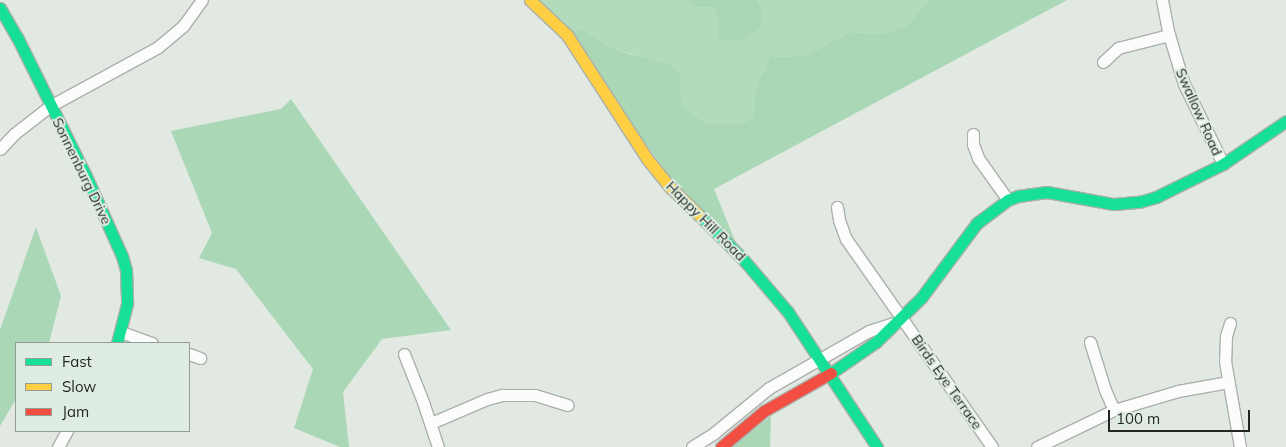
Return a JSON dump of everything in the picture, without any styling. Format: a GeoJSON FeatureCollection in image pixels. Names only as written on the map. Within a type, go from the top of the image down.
{"type":"FeatureCollection","features":[{"type":"Feature","properties":{"kind":"street"},"geometry":{"type":"LineString","coordinates":[[0,149],[14,134],[50,106],[158,47],[183,26],[202,0]]}},
{"type":"Feature","properties":{"kind":"street","name":"Happy Hill Road"},"geometry":{"type":"LineString","coordinates":[[530,0],[567,35],[648,160],[671,188],[742,258],[788,312],[877,447]]}},
{"type":"Feature","properties":{"kind":"street","name":"Swallow Road"},"geometry":{"type":"LineString","coordinates":[[1162,0],[1184,84],[1223,164]]}},
{"type":"Feature","properties":{"kind":"street","name":"Sonnenburg Drive"},"geometry":{"type":"LineString","coordinates":[[0,8],[17,37],[86,176],[122,256],[127,287],[127,304],[119,338]]}},
{"type":"Feature","properties":{"kind":"street"},"geometry":{"type":"LineString","coordinates":[[1103,62],[1118,48],[1170,35]]}},
{"type":"Feature","properties":{"kind":"street"},"geometry":{"type":"LineString","coordinates":[[721,447],[764,411],[830,374],[876,342],[921,298],[978,223],[1008,200],[1018,196],[1047,192],[1114,204],[1139,202],[1156,197],[1223,164],[1286,121]]}},
{"type":"Feature","properties":{"kind":"street"},"geometry":{"type":"LineString","coordinates":[[973,134],[973,144],[978,158],[1008,200]]}},
{"type":"Feature","properties":{"kind":"street","name":"Birds Eye Terrace"},"geometry":{"type":"LineString","coordinates":[[837,208],[846,239],[898,320],[992,447]]}},
{"type":"Feature","properties":{"kind":"street"},"geometry":{"type":"LineString","coordinates":[[692,447],[714,433],[769,388],[869,331],[898,320]]}},
{"type":"Feature","properties":{"kind":"street"},"geometry":{"type":"LineString","coordinates":[[1230,323],[1225,350],[1228,382],[1240,447]]}},
{"type":"Feature","properties":{"kind":"street"},"geometry":{"type":"LineString","coordinates":[[119,338],[145,342]]}},
{"type":"Feature","properties":{"kind":"street"},"geometry":{"type":"LineString","coordinates":[[1090,342],[1105,390],[1114,410]]}},
{"type":"Feature","properties":{"kind":"street"},"geometry":{"type":"LineString","coordinates":[[404,354],[438,447]]}},
{"type":"Feature","properties":{"kind":"street"},"geometry":{"type":"LineString","coordinates":[[1037,447],[1114,410],[1178,391],[1228,382]]}},
{"type":"Feature","properties":{"kind":"street"},"geometry":{"type":"LineString","coordinates":[[431,424],[487,399],[502,395],[535,395],[568,405]]}},
{"type":"Feature","properties":{"kind":"street"},"geometry":{"type":"LineString","coordinates":[[58,447],[66,432]]}},
{"type":"Feature","properties":{"kind":"green space"},"geometry":{"type":"Polygon","coordinates":[[[530,0],[687,0],[694,8],[713,7],[718,20],[718,38],[764,12],[757,0],[928,0],[908,25],[881,34],[849,32],[809,54],[790,57],[770,56],[755,89],[753,118],[739,124],[707,124],[684,107],[680,87],[681,75],[632,54],[618,51],[577,27],[570,40],[530,0]]]}},
{"type":"Feature","properties":{"kind":"green space"},"geometry":{"type":"Polygon","coordinates":[[[687,0],[757,0],[764,12],[759,29],[737,41],[718,39],[718,20],[713,7],[694,8],[687,0]]]}},
{"type":"Feature","properties":{"kind":"green space"},"geometry":{"type":"Polygon","coordinates":[[[928,0],[1067,0],[714,189],[742,258],[693,209],[570,40],[577,27],[618,51],[671,65],[681,75],[680,87],[684,107],[707,124],[739,124],[753,118],[755,89],[770,56],[790,57],[809,54],[849,32],[881,34],[908,25],[928,0]]]}},
{"type":"Feature","properties":{"kind":"green space"},"geometry":{"type":"Polygon","coordinates":[[[291,99],[451,330],[382,339],[343,392],[349,447],[340,447],[294,428],[313,369],[236,269],[199,258],[212,233],[171,131],[281,109],[291,99]]]}},
{"type":"Feature","properties":{"kind":"green space"},"geometry":{"type":"Polygon","coordinates":[[[36,227],[61,296],[49,342],[15,342],[15,401],[0,426],[0,330],[36,227]]]}},
{"type":"Feature","properties":{"kind":"green space"},"geometry":{"type":"Polygon","coordinates":[[[771,416],[770,447],[731,447],[771,416]]]}},
{"type":"Feature","properties":{"kind":"traffic: fast"},"geometry":{"type":"LineString","coordinates":[[0,8],[17,37],[86,176],[122,256],[126,270],[127,304],[117,342]]}},
{"type":"Feature","properties":{"kind":"traffic: fast"},"geometry":{"type":"LineString","coordinates":[[831,373],[876,342],[921,298],[977,223],[1008,200],[1018,196],[1047,192],[1114,204],[1139,202],[1156,197],[1223,164],[1286,121]]}},
{"type":"Feature","properties":{"kind":"traffic: fast"},"geometry":{"type":"LineString","coordinates":[[699,215],[742,258],[788,312],[877,447]]}},
{"type":"Feature","properties":{"kind":"traffic: slow"},"geometry":{"type":"LineString","coordinates":[[530,0],[567,35],[648,160],[671,188],[699,215]]}},
{"type":"Feature","properties":{"kind":"traffic: jam"},"geometry":{"type":"LineString","coordinates":[[721,447],[764,411],[831,373]]}}]}
